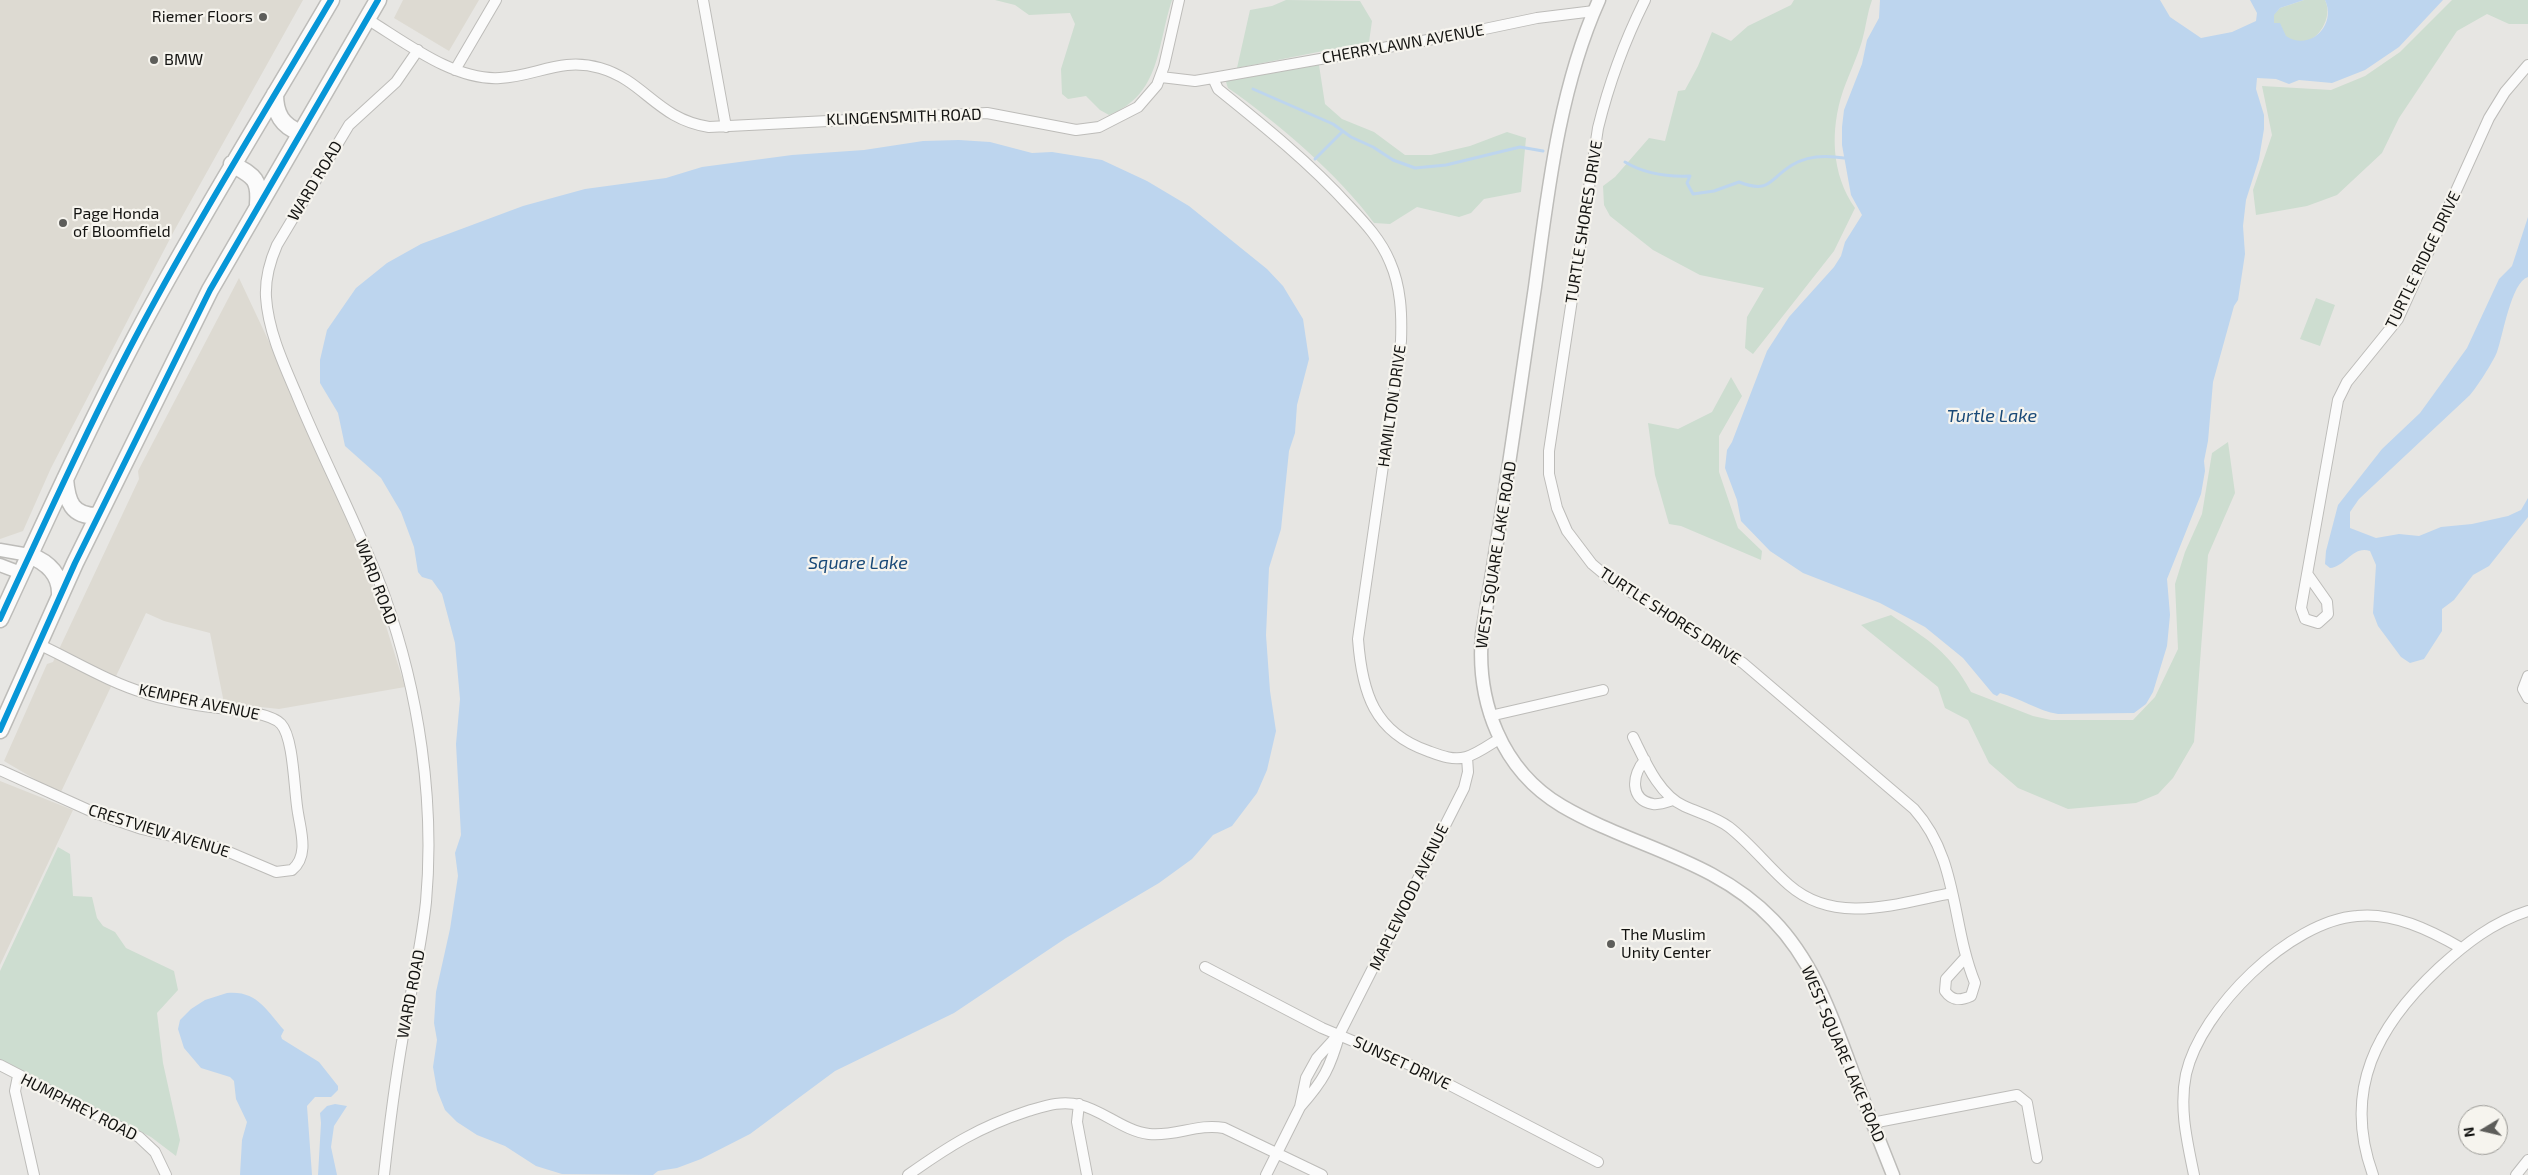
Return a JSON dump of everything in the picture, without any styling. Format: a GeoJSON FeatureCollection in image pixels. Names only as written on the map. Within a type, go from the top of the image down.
{"type":"FeatureCollection","features":[{"type":"Feature","properties":{"kind":"highway"},"geometry":{"type":"LineString","coordinates":[[0,619],[65,479],[144,322],[232,164],[331,0]]}},
{"type":"Feature","properties":{"kind":"highway"},"geometry":{"type":"LineString","coordinates":[[0,730],[60,595],[202,305],[258,204],[378,0]]}},
{"type":"Feature","properties":{"kind":"highway"},"geometry":{"type":"LineString","coordinates":[[276,94],[277,112],[281,121],[287,128],[301,133]]}},
{"type":"Feature","properties":{"kind":"highway"},"geometry":{"type":"LineString","coordinates":[[232,164],[256,181],[259,188],[258,204]]}},
{"type":"Feature","properties":{"kind":"highway"},"geometry":{"type":"LineString","coordinates":[[65,479],[66,496],[75,510],[86,516],[98,516]]}},
{"type":"Feature","properties":{"kind":"highway"},"geometry":{"type":"LineString","coordinates":[[29,556],[49,566],[60,586],[60,595]]}},
{"type":"Feature","properties":{"kind":"street"},"geometry":{"type":"LineString","coordinates":[[454,70],[496,0]]}},
{"type":"Feature","properties":{"kind":"street"},"geometry":{"type":"LineString","coordinates":[[702,0],[726,127]]}},
{"type":"Feature","properties":{"kind":"street","name":"KLINGENSMITH ROAD"},"geometry":{"type":"LineString","coordinates":[[366,19],[454,70],[483,78],[500,78],[561,65],[593,66],[623,78],[658,106],[678,119],[700,125],[726,127],[928,114],[987,113],[1076,130],[1099,127],[1138,107],[1161,77],[1179,0]]}},
{"type":"Feature","properties":{"kind":"street","name":"TURTLE SHORES DRIVE"},"geometry":{"type":"LineString","coordinates":[[1645,0],[1614,70],[1598,128],[1549,452],[1550,474],[1557,508],[1573,541],[1600,571],[1743,663],[1905,800],[1922,818],[1935,836],[1945,861],[1965,958]]}},
{"type":"Feature","properties":{"kind":"street","name":"CHERRYLAWN AVENUE"},"geometry":{"type":"LineString","coordinates":[[1213,78],[1456,36],[1596,6]]}},
{"type":"Feature","properties":{"kind":"street","name":"WEST SQUARE LAKE ROAD"},"geometry":{"type":"LineString","coordinates":[[1596,6],[1578,56],[1560,127],[1482,634],[1481,675],[1490,716],[1500,739],[1517,766],[1529,780],[1560,805],[1712,873],[1744,894],[1773,919],[1791,941],[1812,973],[1893,1175]]}},
{"type":"Feature","properties":{"kind":"street","name":"WARD ROAD"},"geometry":{"type":"LineString","coordinates":[[384,1175],[403,1037],[421,941],[426,900],[428,836],[422,758],[407,676],[388,608],[282,359],[268,314],[266,284],[269,265],[277,245],[346,129],[358,115],[396,82],[418,50]]}},
{"type":"Feature","properties":{"kind":"street","name":"TURTLE RIDGE DRIVE"},"geometry":{"type":"LineString","coordinates":[[2308,576],[2330,431],[2338,400],[2347,382],[2398,319],[2490,118],[2505,92],[2528,65]]}},
{"type":"Feature","properties":{"kind":"street"},"geometry":{"type":"LineString","coordinates":[[1161,77],[1195,81],[1213,78]]}},
{"type":"Feature","properties":{"kind":"street","name":"HAMILTON DRIVE"},"geometry":{"type":"LineString","coordinates":[[1213,78],[1218,88],[1323,178],[1366,224],[1390,261],[1401,303],[1401,341],[1377,514],[1359,620],[1360,662],[1364,684],[1372,703],[1382,722],[1395,735],[1406,742],[1441,756],[1467,757]]}},
{"type":"Feature","properties":{"kind":"street"},"geometry":{"type":"LineString","coordinates":[[0,550],[29,556]]}},
{"type":"Feature","properties":{"kind":"street"},"geometry":{"type":"LineString","coordinates":[[0,565],[21,573]]}},
{"type":"Feature","properties":{"kind":"street","name":"KEMPER AVENUE"},"geometry":{"type":"LineString","coordinates":[[38,644],[144,693],[197,705],[254,714],[279,722],[287,733],[290,743],[294,789],[302,835],[301,859],[292,870]]}},
{"type":"Feature","properties":{"kind":"street"},"geometry":{"type":"LineString","coordinates":[[2528,676],[2523,685],[2528,698]]}},
{"type":"Feature","properties":{"kind":"street"},"geometry":{"type":"LineString","coordinates":[[1490,716],[1603,690]]}},
{"type":"Feature","properties":{"kind":"street"},"geometry":{"type":"LineString","coordinates":[[1633,737],[1645,760],[1673,800],[1725,824],[1788,884],[1819,903],[1858,910],[1952,892]]}},
{"type":"Feature","properties":{"kind":"street"},"geometry":{"type":"LineString","coordinates":[[1467,757],[1500,739]]}},
{"type":"Feature","properties":{"kind":"street","name":"MAPLEWOOD AVENUE"},"geometry":{"type":"LineString","coordinates":[[1300,1107],[1321,1084],[1330,1066],[1340,1034],[1464,788],[1468,772],[1467,757]]}},
{"type":"Feature","properties":{"kind":"street"},"geometry":{"type":"LineString","coordinates":[[1645,760],[1638,768],[1634,778],[1638,792],[1645,801],[1653,804],[1673,800]]}},
{"type":"Feature","properties":{"kind":"street","name":"CRESTVIEW AVENUE"},"geometry":{"type":"LineString","coordinates":[[0,770],[95,813],[142,829],[217,847],[276,872],[292,870]]}},
{"type":"Feature","properties":{"kind":"street"},"geometry":{"type":"LineString","coordinates":[[2373,1175],[2364,1148],[2361,1120],[2363,1092],[2372,1056],[2383,1032],[2406,1000],[2461,948],[2492,927],[2528,911]]}},
{"type":"Feature","properties":{"kind":"street"},"geometry":{"type":"LineString","coordinates":[[2194,1175],[2184,1117],[2184,1088],[2189,1062],[2205,1029],[2218,1010],[2271,957],[2319,925],[2358,915],[2381,916],[2402,921],[2438,935],[2461,948]]}},
{"type":"Feature","properties":{"kind":"street","name":"SUNSET DRIVE"},"geometry":{"type":"LineString","coordinates":[[1205,968],[1322,1028],[1417,1068],[1598,1162]]}},
{"type":"Feature","properties":{"kind":"street","name":"MAPLEWOOD AVENUE"},"geometry":{"type":"LineString","coordinates":[[1266,1175],[1300,1107],[1306,1078],[1313,1064],[1340,1034]]}},
{"type":"Feature","properties":{"kind":"street","name":"HUMPHREY ROAD"},"geometry":{"type":"LineString","coordinates":[[0,1065],[139,1137],[155,1152],[166,1175]]}},
{"type":"Feature","properties":{"kind":"street"},"geometry":{"type":"LineString","coordinates":[[18,1076],[15,1091],[34,1175]]}},
{"type":"Feature","properties":{"kind":"street"},"geometry":{"type":"LineString","coordinates":[[1872,1123],[2017,1095],[2027,1103],[2037,1158]]}},
{"type":"Feature","properties":{"kind":"street"},"geometry":{"type":"LineString","coordinates":[[908,1175],[951,1145],[983,1127],[1055,1103],[1079,1104],[1142,1132],[1166,1134],[1200,1127],[1216,1127],[1238,1134],[1322,1175]]}},
{"type":"Feature","properties":{"kind":"street"},"geometry":{"type":"LineString","coordinates":[[1079,1104],[1077,1122],[1087,1175]]}},
{"type":"Feature","properties":{"kind":"street"},"geometry":{"type":"LineString","coordinates":[[2516,1175],[2528,1160]]}},
{"type":"Feature","properties":{"kind":"shaded area"},"geometry":{"type":"Polygon","coordinates":[[[0,0],[303,0],[174,231],[51,468],[23,531],[0,539],[0,0]]]}},
{"type":"Feature","properties":{"kind":"shaded area"},"geometry":{"type":"Polygon","coordinates":[[[403,0],[479,0],[449,51],[394,18],[403,0]]]}},
{"type":"Feature","properties":{"kind":"shaded area"},"geometry":{"type":"Polygon","coordinates":[[[239,278],[303,414],[371,578],[405,687],[279,709],[224,703],[210,633],[164,621],[146,613],[60,794],[4,761],[47,664],[53,662],[139,479],[138,471],[239,278]]]}},
{"type":"Feature","properties":{"kind":"shaded area"},"geometry":{"type":"Polygon","coordinates":[[[0,781],[73,810],[0,965],[0,781]]]}},
{"type":"Feature","properties":{"kind":"green space"},"geometry":{"type":"Polygon","coordinates":[[[995,0],[1172,0],[1159,51],[1148,82],[1139,95],[1126,106],[1109,115],[1100,110],[1086,96],[1068,99],[1062,94],[1061,69],[1075,24],[1070,13],[1029,15],[1015,5],[995,0]]]}},
{"type":"Feature","properties":{"kind":"green space"},"geometry":{"type":"Polygon","coordinates":[[[1286,0],[1360,1],[1372,21],[1369,42],[1237,68],[1250,10],[1272,6],[1286,0]]]}},
{"type":"Feature","properties":{"kind":"green space"},"geometry":{"type":"Polygon","coordinates":[[[1794,0],[1872,0],[1862,41],[1843,91],[1836,121],[1835,151],[1837,166],[1847,195],[1855,208],[1834,251],[1753,354],[1745,348],[1747,317],[1764,288],[1700,275],[1653,250],[1610,216],[1604,205],[1603,186],[1615,177],[1649,138],[1665,141],[1678,91],[1685,90],[1698,66],[1712,32],[1731,41],[1748,26],[1791,5],[1794,0]]]}},
{"type":"Feature","properties":{"kind":"green space"},"geometry":{"type":"Polygon","coordinates":[[[2304,0],[2325,0],[2327,17],[2318,34],[2311,40],[2303,43],[2294,42],[2286,37],[2279,23],[2274,23],[2274,14],[2280,8],[2304,0]]]}},
{"type":"Feature","properties":{"kind":"green space"},"geometry":{"type":"Polygon","coordinates":[[[2452,0],[2528,0],[2528,24],[2509,24],[2487,14],[2457,31],[2399,118],[2382,153],[2337,195],[2307,206],[2256,215],[2253,190],[2272,135],[2262,86],[2331,90],[2365,76],[2400,52],[2452,0]]]}},
{"type":"Feature","properties":{"kind":"green space"},"geometry":{"type":"Polygon","coordinates":[[[1312,63],[1319,65],[1325,104],[1342,119],[1374,132],[1405,155],[1431,155],[1470,146],[1507,132],[1526,138],[1521,192],[1484,199],[1471,213],[1459,217],[1417,207],[1390,224],[1374,223],[1360,205],[1325,168],[1267,117],[1228,88],[1226,82],[1229,78],[1312,63]]]}},
{"type":"Feature","properties":{"kind":"green space"},"geometry":{"type":"Polygon","coordinates":[[[2316,298],[2335,305],[2320,346],[2300,339],[2316,298]]]}},
{"type":"Feature","properties":{"kind":"green space"},"geometry":{"type":"Polygon","coordinates":[[[1731,377],[1742,396],[1719,436],[1719,472],[1738,528],[1762,551],[1761,560],[1681,526],[1669,524],[1655,475],[1648,423],[1678,429],[1712,412],[1731,377]]]}},
{"type":"Feature","properties":{"kind":"green space"},"geometry":{"type":"Polygon","coordinates":[[[2228,442],[2235,493],[2208,555],[2194,742],[2173,778],[2158,794],[2136,803],[2068,809],[2018,788],[1989,763],[1968,720],[1945,708],[1938,687],[1861,625],[1891,615],[1927,639],[1946,656],[1955,666],[1971,692],[2033,716],[2051,720],[2133,720],[2155,697],[2178,649],[2175,584],[2185,552],[2202,514],[2212,453],[2228,442]]]}},
{"type":"Feature","properties":{"kind":"green space"},"geometry":{"type":"Polygon","coordinates":[[[58,847],[70,854],[73,896],[92,897],[97,918],[103,926],[115,932],[126,948],[174,971],[178,990],[157,1013],[163,1063],[180,1140],[176,1156],[151,1137],[0,1059],[0,971],[58,847]]]}},
{"type":"Feature","properties":{"kind":"water","name":"Turtle Lake"},"geometry":{"type":"Polygon","coordinates":[[[1880,0],[2160,0],[2170,17],[2201,38],[2232,32],[2256,21],[2257,13],[2250,0],[2304,0],[2280,8],[2274,15],[2274,23],[2280,23],[2286,36],[2304,41],[2312,38],[2324,27],[2328,9],[2325,0],[2443,0],[2399,47],[2365,70],[2332,83],[2299,80],[2289,84],[2276,79],[2257,78],[2256,89],[2264,115],[2264,129],[2259,159],[2246,200],[2243,226],[2245,254],[2238,300],[2234,306],[2213,382],[2208,441],[2204,461],[2205,471],[2201,494],[2167,579],[2170,615],[2167,646],[2153,692],[2146,704],[2134,713],[2058,714],[2000,693],[1997,696],[1993,694],[1963,658],[1925,627],[1880,603],[1803,573],[1770,551],[1741,521],[1737,500],[1725,468],[1727,450],[1732,442],[1767,351],[1789,317],[1834,267],[1841,256],[1845,242],[1862,215],[1851,195],[1842,145],[1842,127],[1844,110],[1862,64],[1867,40],[1879,18],[1880,0]]]}},
{"type":"Feature","properties":{"kind":"water","name":"Square Lake"},"geometry":{"type":"Polygon","coordinates":[[[959,140],[990,142],[1032,153],[1052,152],[1102,160],[1147,181],[1189,206],[1267,269],[1283,286],[1303,319],[1309,359],[1297,405],[1295,433],[1289,451],[1281,529],[1269,568],[1266,635],[1270,691],[1276,731],[1267,770],[1257,793],[1232,826],[1213,835],[1192,859],[1159,883],[1066,938],[954,1013],[835,1071],[750,1134],[701,1159],[677,1168],[658,1171],[653,1175],[562,1174],[536,1166],[505,1146],[477,1135],[457,1122],[445,1110],[437,1090],[433,1067],[437,1040],[434,1023],[436,992],[450,929],[458,876],[455,853],[461,835],[456,744],[460,699],[455,643],[442,594],[432,580],[422,577],[418,572],[414,547],[401,512],[381,478],[345,446],[338,413],[320,383],[320,360],[327,330],[356,288],[387,263],[421,244],[523,206],[585,189],[666,178],[702,167],[792,155],[864,150],[923,141],[959,140]]]}},
{"type":"Feature","properties":{"kind":"water"},"geometry":{"type":"Polygon","coordinates":[[[2528,217],[2528,277],[2522,281],[2512,299],[2497,352],[2489,368],[2470,395],[2359,499],[2350,512],[2350,528],[2376,538],[2399,534],[2419,536],[2441,527],[2472,524],[2508,516],[2521,510],[2528,498],[2528,517],[2489,566],[2473,575],[2454,600],[2442,609],[2442,631],[2424,659],[2410,663],[2401,657],[2378,626],[2373,613],[2376,565],[2370,551],[2364,550],[2354,553],[2335,567],[2330,568],[2325,564],[2326,551],[2338,505],[2382,449],[2420,413],[2467,348],[2499,279],[2512,266],[2528,217]]]}},
{"type":"Feature","properties":{"kind":"water"},"geometry":{"type":"Polygon","coordinates":[[[227,993],[246,995],[260,1003],[284,1030],[281,1036],[282,1039],[319,1062],[338,1086],[338,1090],[331,1097],[315,1097],[307,1106],[312,1175],[240,1175],[242,1140],[247,1122],[236,1099],[234,1081],[230,1077],[201,1068],[184,1048],[178,1029],[180,1020],[191,1009],[205,1000],[227,993]]]}},
{"type":"Feature","properties":{"kind":"water"},"geometry":{"type":"Polygon","coordinates":[[[335,1104],[347,1106],[334,1126],[331,1147],[337,1175],[318,1175],[320,1113],[327,1106],[335,1104]]]}},
{"type":"Feature","properties":{"kind":"waterway"},"geometry":{"type":"LineString","coordinates":[[1253,89],[1333,124],[1351,137],[1373,147],[1393,160],[1415,168],[1446,165],[1520,147],[1543,151]]}},
{"type":"Feature","properties":{"kind":"waterway"},"geometry":{"type":"LineString","coordinates":[[1315,159],[1343,131]]}},
{"type":"Feature","properties":{"kind":"waterway"},"geometry":{"type":"LineString","coordinates":[[1625,162],[1656,174],[1690,176],[1687,183],[1693,194],[1714,191],[1739,182],[1757,187],[1763,186],[1792,165],[1804,159],[1824,156],[1844,158]]}},
{"type":"Feature","properties":{"kind":"transit line"},"geometry":{"type":"LineString","coordinates":[[0,619],[87,433],[143,323],[212,201],[331,0]]}},
{"type":"Feature","properties":{"kind":"transit line"},"geometry":{"type":"LineString","coordinates":[[0,730],[75,563],[210,290],[378,0]]}},
{"type":"Feature","properties":{"kind":"place","name":"Riemer Floors"},"geometry":{"type":"Point","coordinates":[263,17]}},
{"type":"Feature","properties":{"kind":"place","name":"BMW"},"geometry":{"type":"Point","coordinates":[154,60]}},
{"type":"Feature","properties":{"kind":"place","name":"Page Honda of Bloomfield"},"geometry":{"type":"Point","coordinates":[63,223]}},
{"type":"Feature","properties":{"kind":"place","name":"The Muslim Unity Center"},"geometry":{"type":"Point","coordinates":[1611,944]}}]}
